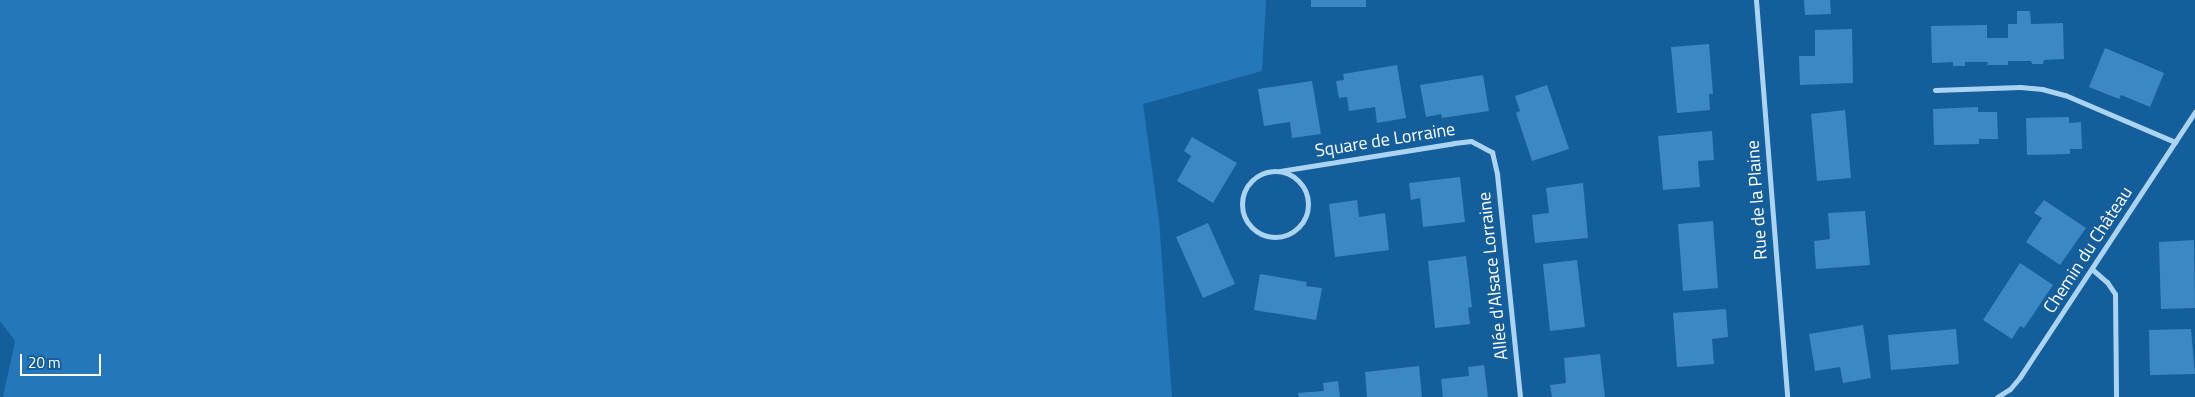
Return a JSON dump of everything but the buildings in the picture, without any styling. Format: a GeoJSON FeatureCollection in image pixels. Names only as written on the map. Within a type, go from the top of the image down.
{"type":"FeatureCollection","features":[{"type":"Feature","properties":{"kind":"street","name":"Rue de la Plaine"},"geometry":{"type":"LineString","coordinates":[[1756,0],[1786,397]]}},
{"type":"Feature","properties":{"kind":"street"},"geometry":{"type":"LineString","coordinates":[[1935,90],[2020,87],[2042,89],[2065,95],[2175,142]]}},
{"type":"Feature","properties":{"kind":"street","name":"Chemin du Château"},"geometry":{"type":"LineString","coordinates":[[1997,397],[2010,389],[2020,378],[2093,270],[2195,112]]}},
{"type":"Feature","properties":{"kind":"street","name":"Square de Lorraine"},"geometry":{"type":"LineString","coordinates":[[1280,171],[1290,174],[1302,185],[1308,200],[1308,211],[1297,230],[1277,237],[1256,232],[1243,214],[1244,192],[1258,175],[1268,171],[1280,171],[1454,142],[1471,141],[1492,152]]}},
{"type":"Feature","properties":{"kind":"street","name":"Allée d'Alsace Lorraine"},"geometry":{"type":"LineString","coordinates":[[1492,152],[1497,174],[1520,397]]}},
{"type":"Feature","properties":{"kind":"street"},"geometry":{"type":"LineString","coordinates":[[2093,270],[2107,282],[2114,294],[2116,397]]}},
{"type":"Feature","properties":{"kind":"shaded area"},"geometry":{"type":"Polygon","coordinates":[[[0,0],[1266,0],[1262,71],[1143,104],[1159,220],[1172,397],[3,397],[15,341],[0,321],[0,0]]]}}]}
